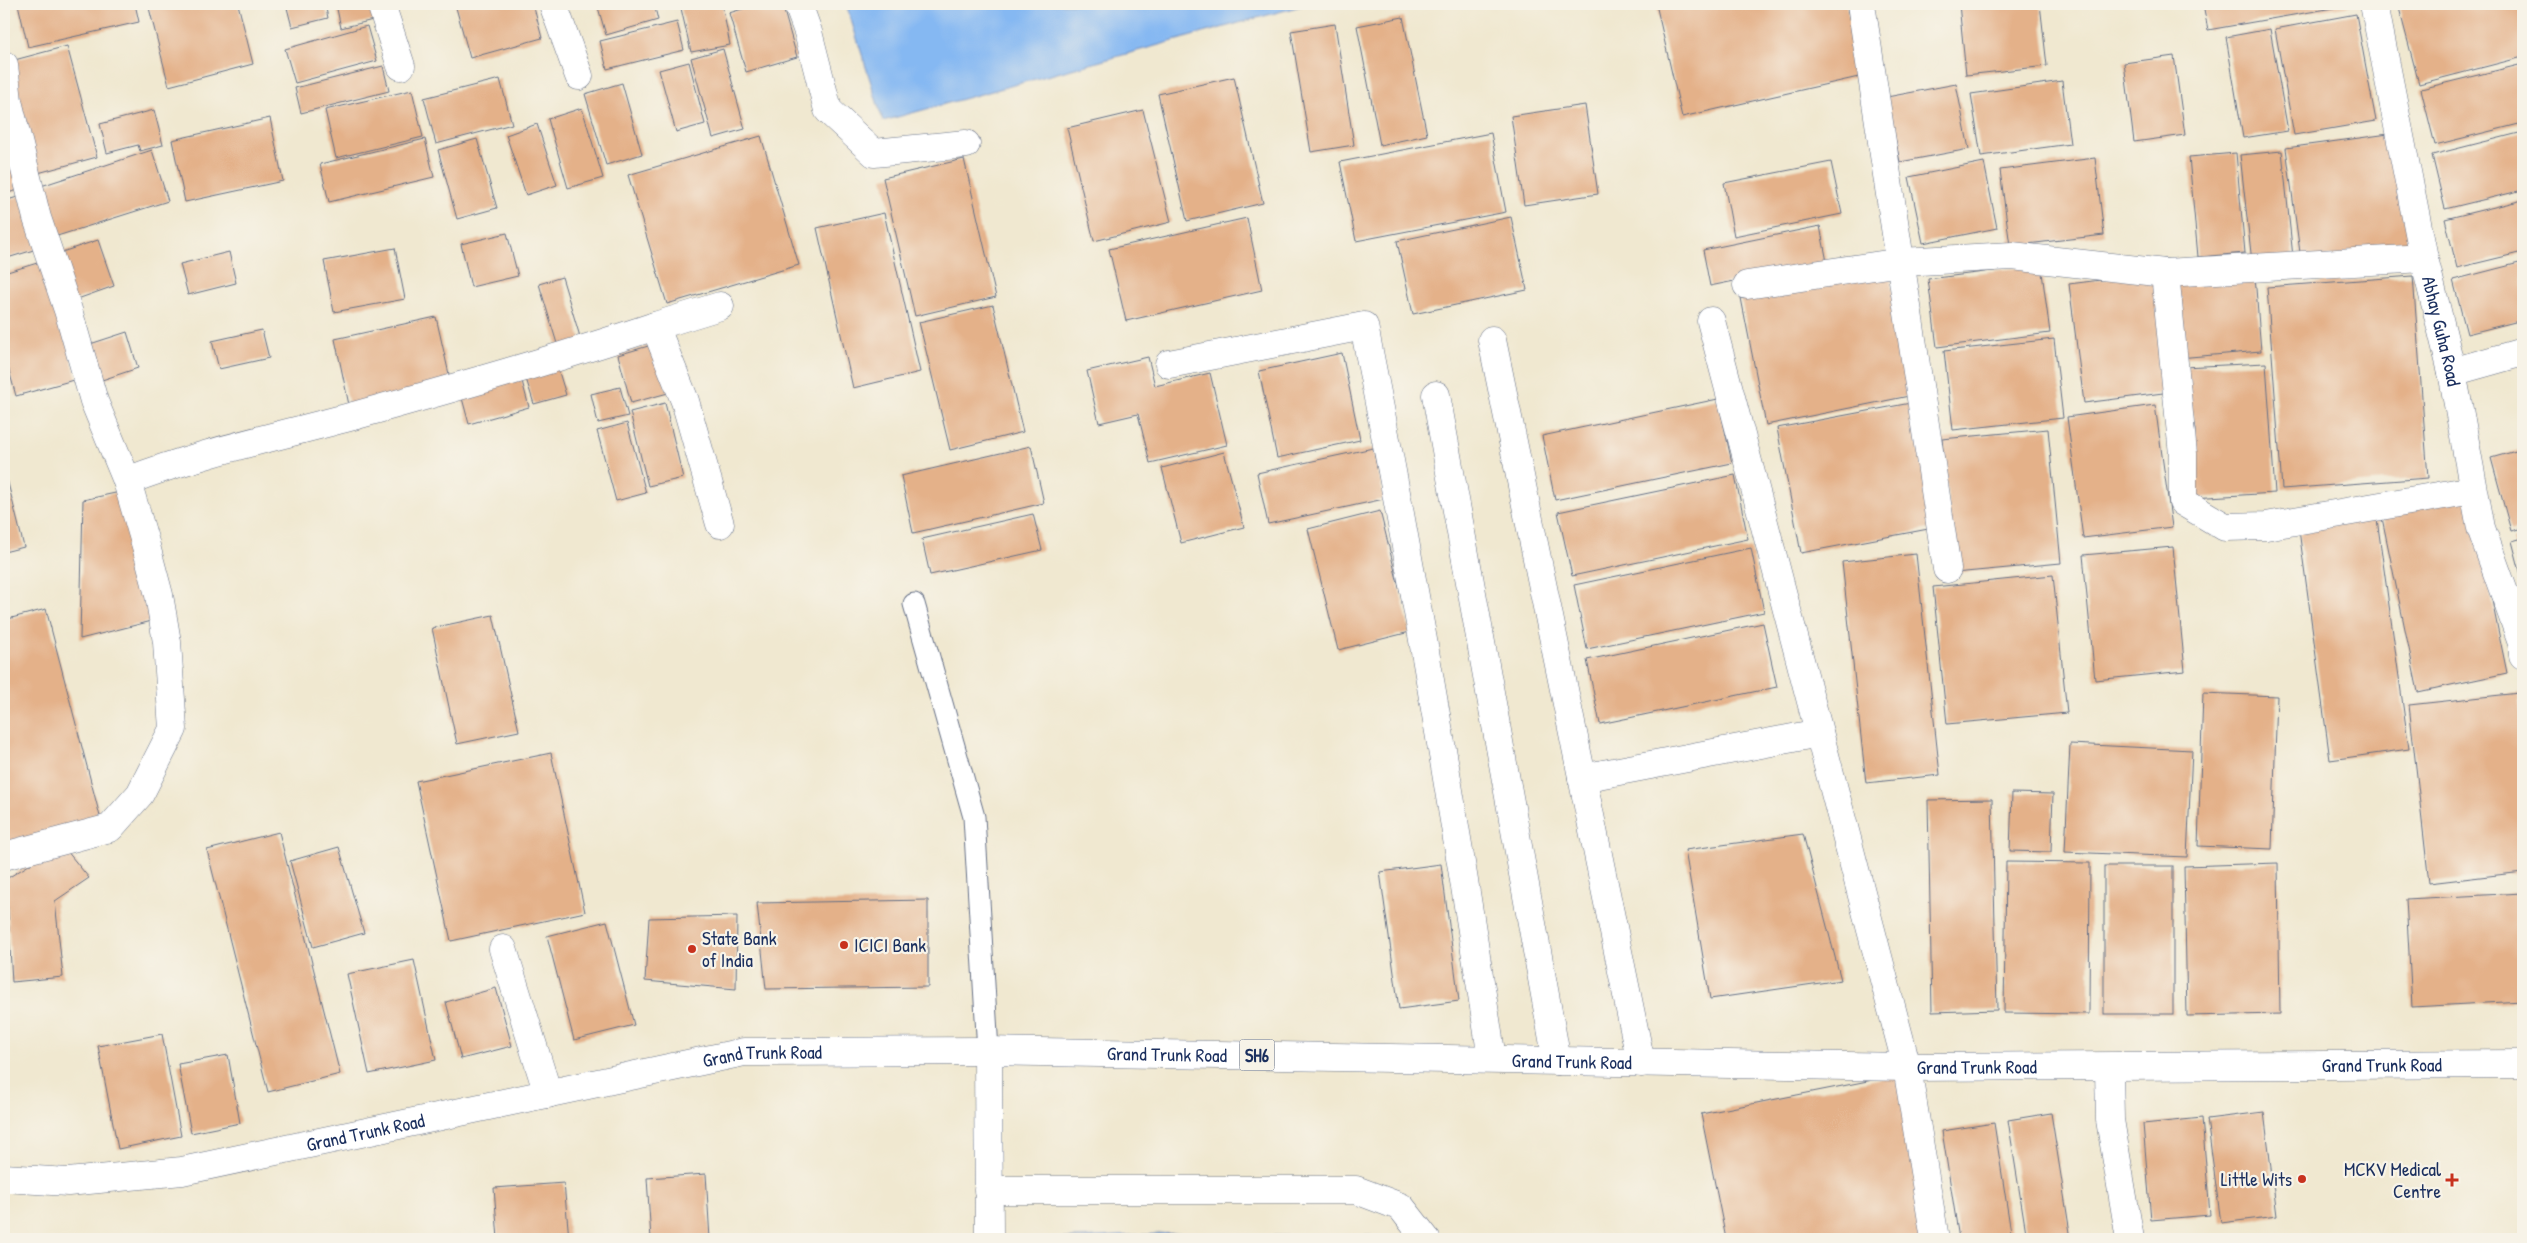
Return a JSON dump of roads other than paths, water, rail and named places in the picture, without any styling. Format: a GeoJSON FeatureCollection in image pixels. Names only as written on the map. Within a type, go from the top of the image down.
{"type":"FeatureCollection","features":[{"type":"Feature","properties":{"kind":"street"},"geometry":{"type":"LineString","coordinates":[[381,4],[402,66]]}},
{"type":"Feature","properties":{"kind":"street"},"geometry":{"type":"LineString","coordinates":[[553,4],[579,76]]}},
{"type":"Feature","properties":{"kind":"street"},"geometry":{"type":"LineString","coordinates":[[798,4],[808,32],[828,110],[874,153],[966,144]]}},
{"type":"Feature","properties":{"kind":"street"},"geometry":{"type":"LineString","coordinates":[[1861,4],[1947,569]]}},
{"type":"Feature","properties":{"kind":"street","name":"Abhay Guha Road"},"geometry":{"type":"LineString","coordinates":[[2374,4],[2424,258],[2452,372],[2481,528],[2523,646]]}},
{"type":"Feature","properties":{"kind":"street"},"geometry":{"type":"LineString","coordinates":[[4,65],[8,101],[38,218],[68,310],[94,401],[127,480],[158,595],[167,642],[173,729],[140,794],[110,828],[4,856]]}},
{"type":"Feature","properties":{"kind":"street"},"geometry":{"type":"LineString","coordinates":[[1747,285],[1901,262],[2012,256],[2165,273],[2424,258]]}},
{"type":"Feature","properties":{"kind":"street"},"geometry":{"type":"LineString","coordinates":[[2165,273],[2183,454],[2183,502],[2225,527],[2266,526],[2473,490]]}},
{"type":"Feature","properties":{"kind":"street"},"geometry":{"type":"LineString","coordinates":[[127,480],[171,464],[375,410],[583,350],[720,306]]}},
{"type":"Feature","properties":{"kind":"street"},"geometry":{"type":"LineString","coordinates":[[1711,321],[1907,1067],[1935,1239]]}},
{"type":"Feature","properties":{"kind":"street"},"geometry":{"type":"LineString","coordinates":[[656,326],[685,400],[720,524]]}},
{"type":"Feature","properties":{"kind":"street"},"geometry":{"type":"LineString","coordinates":[[1170,364],[1364,326],[1448,788],[1492,1059]]}},
{"type":"Feature","properties":{"kind":"street"},"geometry":{"type":"LineString","coordinates":[[1492,340],[1641,1063]]}},
{"type":"Feature","properties":{"kind":"street"},"geometry":{"type":"LineString","coordinates":[[2452,372],[2523,352]]}},
{"type":"Feature","properties":{"kind":"street"},"geometry":{"type":"LineString","coordinates":[[1436,395],[1557,1061]]}},
{"type":"Feature","properties":{"kind":"street"},"geometry":{"type":"LineString","coordinates":[[1582,778],[1819,733]]}},
{"type":"Feature","properties":{"kind":"street"},"geometry":{"type":"LineString","coordinates":[[503,949],[548,1094]]}},
{"type":"Feature","properties":{"kind":"street"},"geometry":{"type":"LineString","coordinates":[[988,1051],[989,1239]]}},
{"type":"Feature","properties":{"kind":"street","name":"Grand Trunk Road"},"geometry":{"type":"LineString","coordinates":[[4,1178],[68,1182],[182,1171],[744,1052],[988,1051],[1907,1067],[2109,1068],[2523,1064]]}},
{"type":"Feature","properties":{"kind":"street"},"geometry":{"type":"LineString","coordinates":[[2109,1068],[2110,1120],[2130,1239]]}},
{"type":"Feature","properties":{"kind":"street"},"geometry":{"type":"LineString","coordinates":[[988,1190],[1356,1190],[1401,1207],[1426,1239]]}},
{"type":"Feature","properties":{"kind":"lane"},"geometry":{"type":"LineString","coordinates":[[914,604],[974,817],[988,1051]]}},
{"type":"Feature","properties":{"kind":"water"},"geometry":{"type":"Polygon","coordinates":[[[846,4],[1308,4],[883,121],[846,4]]]}},
{"type":"Feature","properties":{"kind":"water"},"geometry":{"type":"Polygon","coordinates":[[[1180,1233],[1181,1239],[1055,1239],[1180,1233]]]}},
{"type":"Feature","properties":{"kind":"water"},"geometry":{"type":"Polygon","coordinates":[[[1198,1236],[1371,1236],[1371,1239],[1199,1239],[1198,1236]]]}},
{"type":"Feature","properties":{"kind":"place","name":"ICICI Bank"},"geometry":{"type":"Point","coordinates":[844,945]}},
{"type":"Feature","properties":{"kind":"place","name":"State Bank of India"},"geometry":{"type":"Point","coordinates":[692,949]}},
{"type":"Feature","properties":{"kind":"place","name":"Little Wits"},"geometry":{"type":"Point","coordinates":[2302,1179]}},
{"type":"Feature","properties":{"kind":"place","name":"MCKV Medical Centre"},"geometry":{"type":"Point","coordinates":[2452,1180]}}]}
